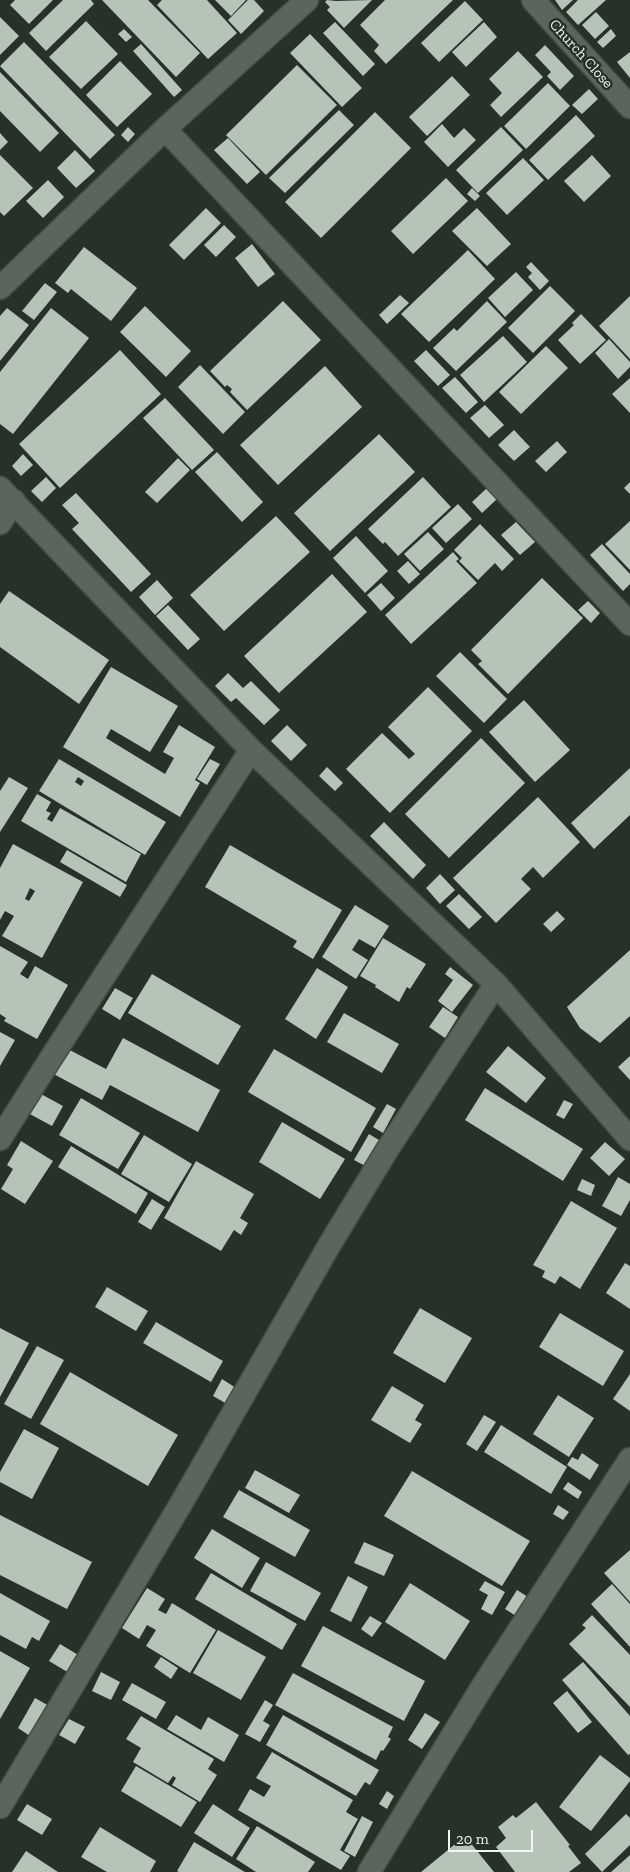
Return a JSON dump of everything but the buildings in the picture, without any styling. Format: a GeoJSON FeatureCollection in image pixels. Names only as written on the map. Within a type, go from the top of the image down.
{"type":"FeatureCollection","features":[{"type":"Feature","properties":{"kind":"street"},"geometry":{"type":"LineString","coordinates":[[0,288],[165,129],[307,0]]}},
{"type":"Feature","properties":{"kind":"street","name":"Church Close"},"geometry":{"type":"LineString","coordinates":[[533,0],[630,108]]}},
{"type":"Feature","properties":{"kind":"street"},"geometry":{"type":"LineString","coordinates":[[165,129],[630,624]]}},
{"type":"Feature","properties":{"kind":"street"},"geometry":{"type":"LineString","coordinates":[[0,523],[7,494]]}},
{"type":"Feature","properties":{"kind":"street"},"geometry":{"type":"LineString","coordinates":[[7,494],[251,750],[496,984],[630,1139]]}},
{"type":"Feature","properties":{"kind":"street"},"geometry":{"type":"LineString","coordinates":[[0,1140],[50,1058],[251,750]]}},
{"type":"Feature","properties":{"kind":"street"},"geometry":{"type":"LineString","coordinates":[[0,1807],[182,1502],[330,1244],[387,1150],[496,984]]}},
{"type":"Feature","properties":{"kind":"street"},"geometry":{"type":"LineString","coordinates":[[369,1872],[484,1684],[630,1459]]}}]}
